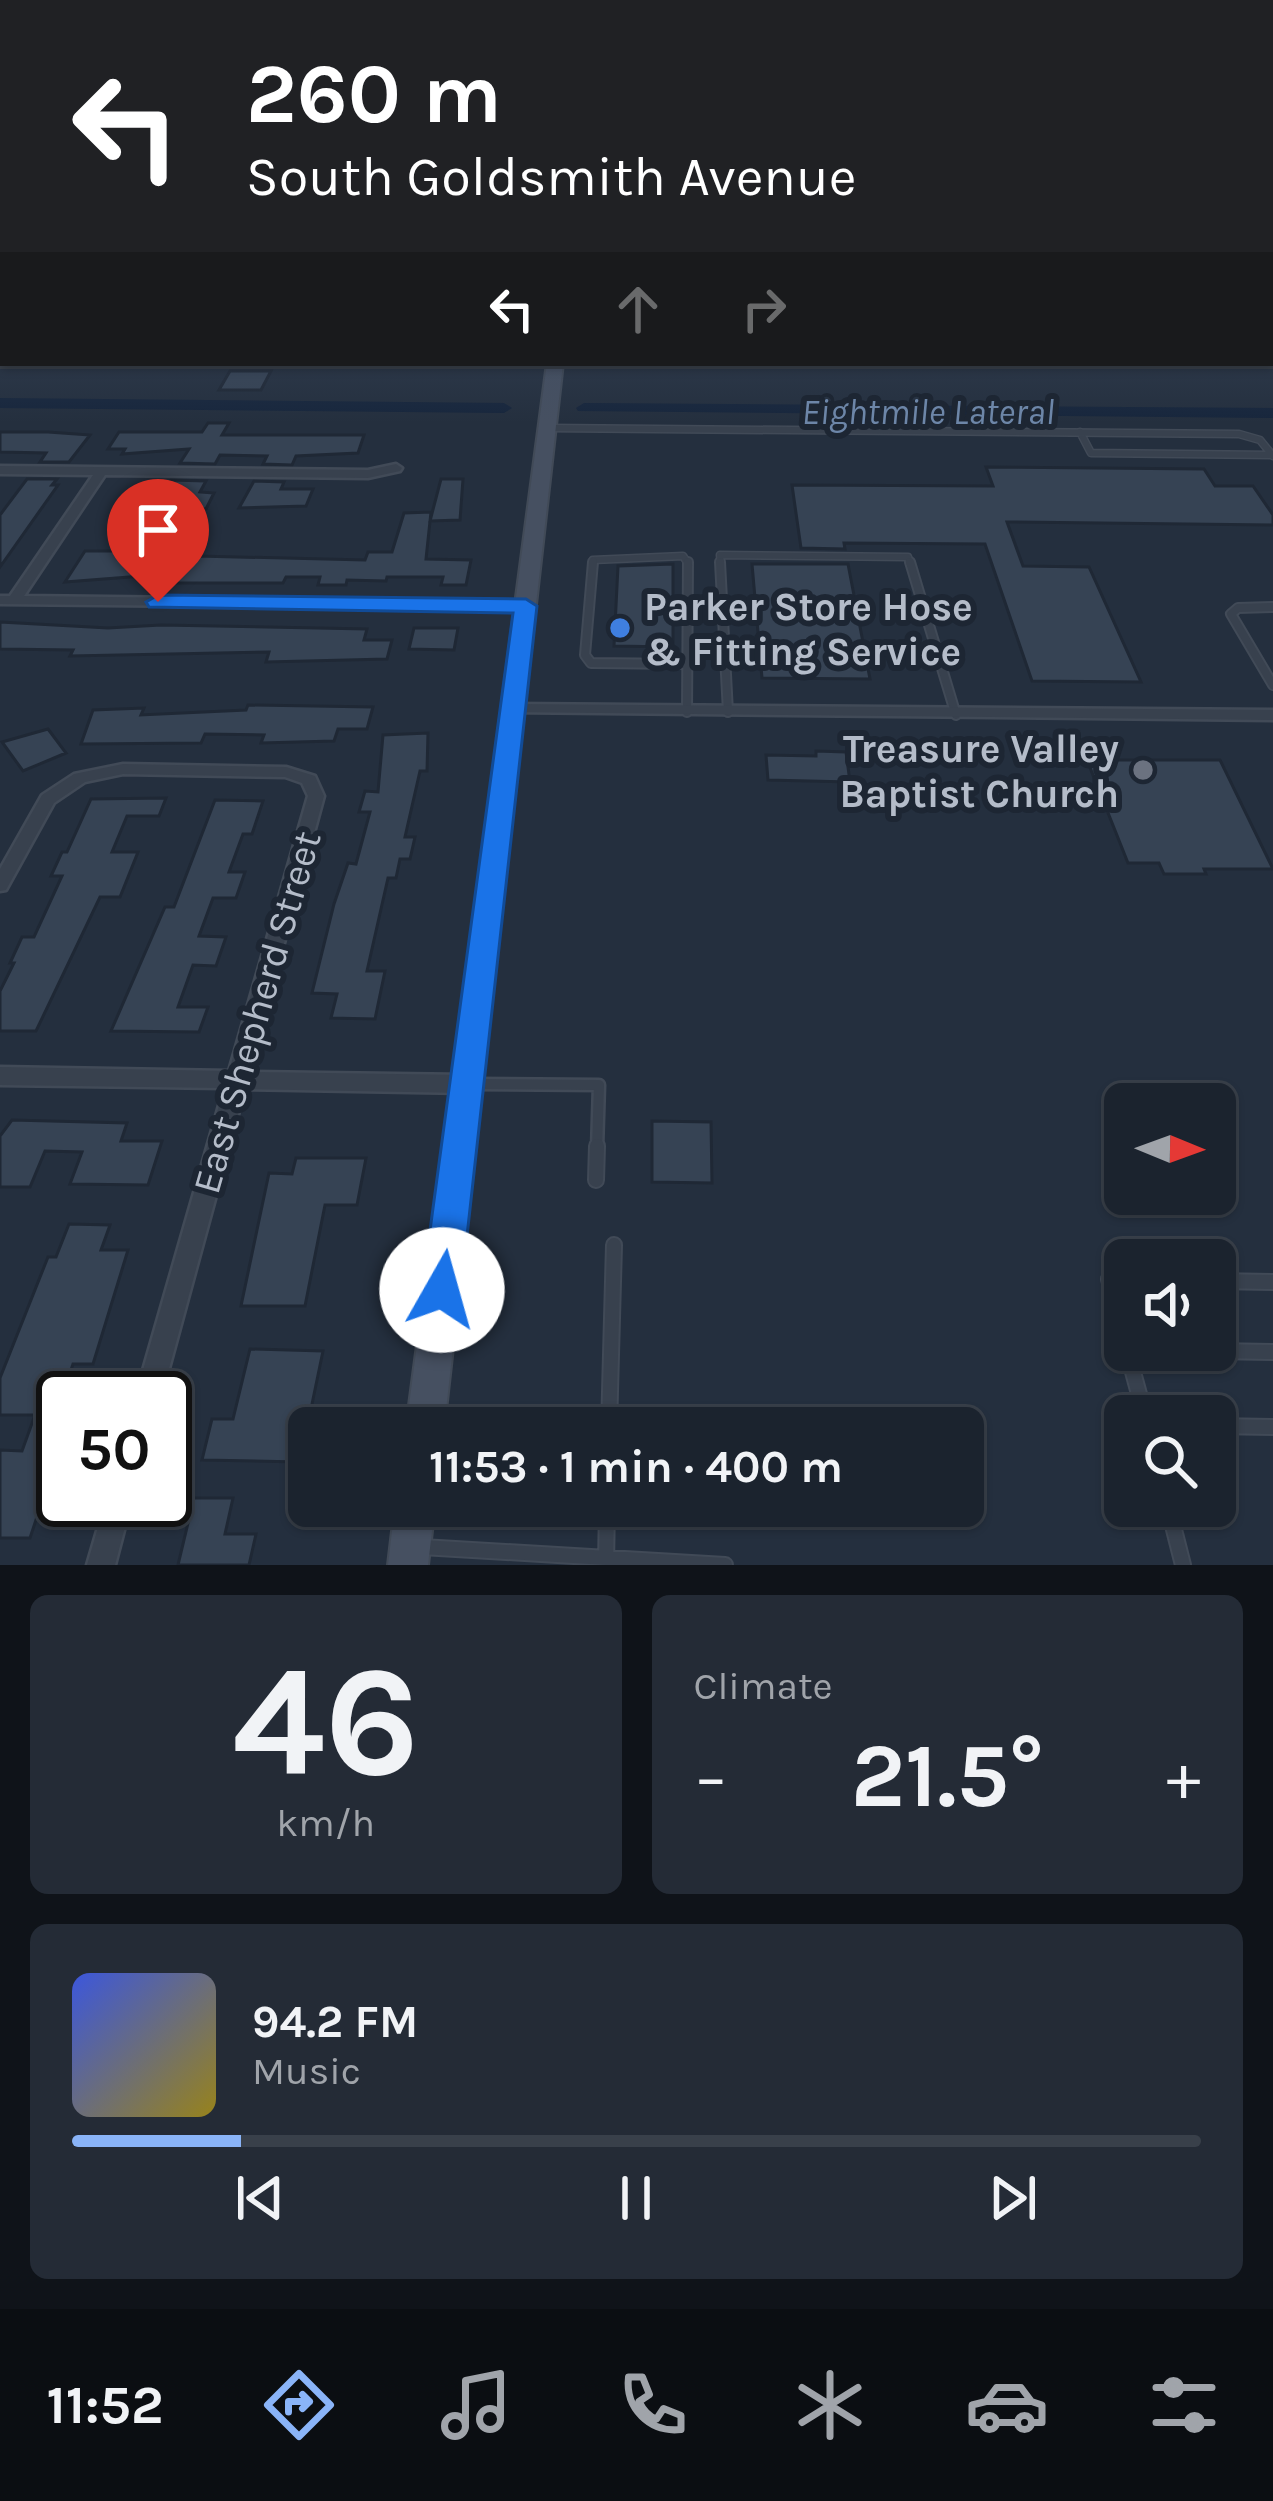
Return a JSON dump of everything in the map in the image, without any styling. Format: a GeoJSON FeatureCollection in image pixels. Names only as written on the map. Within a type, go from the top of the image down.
{"type":"FeatureCollection","features":[{"type":"Feature","properties":{"kind":"main road"},"geometry":{"type":"LineString","coordinates":[[428,1407],[555,366]]}},
{"type":"Feature","properties":{"kind":"street"},"geometry":{"type":"LineString","coordinates":[[0,470],[368,473],[396,468]]}},
{"type":"Feature","properties":{"kind":"street"},"geometry":{"type":"LineString","coordinates":[[7,600],[102,471]]}},
{"type":"Feature","properties":{"kind":"street"},"geometry":{"type":"LineString","coordinates":[[7,600],[526,606]]}},
{"type":"Feature","properties":{"kind":"street"},"geometry":{"type":"LineString","coordinates":[[513,709],[1273,716]]}},
{"type":"Feature","properties":{"kind":"street","name":"East Shepherd Street"},"geometry":{"type":"LineString","coordinates":[[0,885],[48,799],[80,778],[123,769],[286,772],[310,780],[316,796],[156,1371]]}},
{"type":"Feature","properties":{"kind":"street"},"geometry":{"type":"LineString","coordinates":[[0,1076],[467,1084]]}},
{"type":"Feature","properties":{"kind":"street"},"geometry":{"type":"LineString","coordinates":[[101,1565],[112,1527]]}},
{"type":"Feature","properties":{"kind":"lane"},"geometry":{"type":"LineString","coordinates":[[548,428],[1239,434],[1260,440],[1273,455]]}},
{"type":"Feature","properties":{"kind":"lane"},"geometry":{"type":"LineString","coordinates":[[1080,432],[1091,453],[1273,455]]}},
{"type":"Feature","properties":{"kind":"lane"},"geometry":{"type":"LineString","coordinates":[[728,712],[720,555],[872,556],[908,557],[956,715]]}},
{"type":"Feature","properties":{"kind":"lane"},"geometry":{"type":"LineString","coordinates":[[685,664],[591,663],[585,655],[592,560],[683,556],[689,563],[687,712]]}},
{"type":"Feature","properties":{"kind":"lane"},"geometry":{"type":"LineString","coordinates":[[1272,680],[1231,614],[1238,608],[1273,607]]}},
{"type":"Feature","properties":{"kind":"lane"},"geometry":{"type":"LineString","coordinates":[[467,1084],[599,1085],[596,1180]]}},
{"type":"Feature","properties":{"kind":"lane"},"geometry":{"type":"LineString","coordinates":[[610,1407],[614,1245]]}},
{"type":"Feature","properties":{"kind":"lane"},"geometry":{"type":"LineString","coordinates":[[1236,1281],[1273,1282]]}},
{"type":"Feature","properties":{"kind":"lane"},"geometry":{"type":"LineString","coordinates":[[1236,1351],[1273,1352]]}},
{"type":"Feature","properties":{"kind":"lane"},"geometry":{"type":"LineString","coordinates":[[1236,1426],[1273,1427]]}},
{"type":"Feature","properties":{"kind":"lane"},"geometry":{"type":"LineString","coordinates":[[606,1561],[607,1527]]}},
{"type":"Feature","properties":{"kind":"lane"},"geometry":{"type":"LineString","coordinates":[[1174,1527],[1184,1565]]}},
{"type":"Feature","properties":{"kind":"lane"},"geometry":{"type":"LineString","coordinates":[[409,1556],[724,1565]]}},
{"type":"Feature","properties":{"kind":"building"},"geometry":{"type":"Polygon","coordinates":[[[230,371],[271,371],[261,390],[219,390],[230,371]]]}},
{"type":"Feature","properties":{"kind":"building"},"geometry":{"type":"Polygon","coordinates":[[[208,423],[229,423],[222,435],[364,435],[358,453],[296,456],[292,465],[263,464],[267,456],[220,455],[215,464],[180,463],[189,449],[122,454],[125,449],[108,449],[119,432],[202,432],[208,423]]]}},
{"type":"Feature","properties":{"kind":"building"},"geometry":{"type":"Polygon","coordinates":[[[0,432],[90,435],[69,462],[40,462],[46,453],[0,452],[0,432]]]}},
{"type":"Feature","properties":{"kind":"building"},"geometry":{"type":"Polygon","coordinates":[[[986,467],[1204,469],[1215,486],[1253,486],[1273,515],[1273,525],[1007,522],[1023,566],[1089,567],[1141,682],[1032,681],[985,544],[844,543],[845,549],[801,548],[792,485],[993,486],[986,467]]]}},
{"type":"Feature","properties":{"kind":"building"},"geometry":{"type":"Polygon","coordinates":[[[27,479],[57,479],[52,485],[58,485],[0,567],[0,515],[27,479]]]}},
{"type":"Feature","properties":{"kind":"building"},"geometry":{"type":"Polygon","coordinates":[[[441,479],[463,479],[460,520],[430,521],[441,479]]]}},
{"type":"Feature","properties":{"kind":"building"},"geometry":{"type":"Polygon","coordinates":[[[171,480],[206,481],[200,492],[214,493],[206,509],[128,503],[138,486],[167,486],[171,480]]]}},
{"type":"Feature","properties":{"kind":"building"},"geometry":{"type":"Polygon","coordinates":[[[254,481],[284,482],[281,489],[313,489],[306,506],[239,508],[254,481]]]}},
{"type":"Feature","properties":{"kind":"building"},"geometry":{"type":"Polygon","coordinates":[[[431,512],[426,559],[471,560],[466,585],[441,585],[443,577],[347,580],[346,585],[318,585],[320,577],[286,577],[283,583],[144,583],[156,561],[194,561],[197,556],[365,560],[368,552],[392,552],[404,513],[431,512]]]}},
{"type":"Feature","properties":{"kind":"building"},"geometry":{"type":"Polygon","coordinates":[[[85,551],[154,554],[142,576],[65,582],[85,551]]]}},
{"type":"Feature","properties":{"kind":"building"},"geometry":{"type":"Polygon","coordinates":[[[673,564],[673,647],[614,646],[618,566],[673,564]]]}},
{"type":"Feature","properties":{"kind":"building"},"geometry":{"type":"Polygon","coordinates":[[[752,564],[848,564],[870,679],[762,678],[752,564]]]}},
{"type":"Feature","properties":{"kind":"building"},"geometry":{"type":"Polygon","coordinates":[[[0,622],[108,628],[367,629],[364,640],[392,640],[387,659],[266,662],[269,652],[70,656],[73,650],[0,649],[0,622]]]}},
{"type":"Feature","properties":{"kind":"building"},"geometry":{"type":"Polygon","coordinates":[[[414,628],[458,628],[454,650],[409,649],[414,628]]]}},
{"type":"Feature","properties":{"kind":"building"},"geometry":{"type":"Polygon","coordinates":[[[248,705],[373,707],[367,729],[338,729],[334,741],[261,743],[264,735],[205,734],[201,743],[81,744],[93,710],[144,708],[141,715],[246,710],[248,705]]]}},
{"type":"Feature","properties":{"kind":"building"},"geometry":{"type":"Polygon","coordinates":[[[48,729],[66,753],[23,771],[2,742],[48,729]]]}},
{"type":"Feature","properties":{"kind":"building"},"geometry":{"type":"Polygon","coordinates":[[[428,733],[427,771],[420,771],[405,837],[415,837],[410,859],[400,859],[396,878],[388,878],[367,971],[385,971],[375,1019],[331,1018],[337,994],[312,993],[334,904],[348,863],[356,864],[370,812],[359,812],[365,791],[378,792],[383,735],[428,733]]]}},
{"type":"Feature","properties":{"kind":"building"},"geometry":{"type":"Polygon","coordinates":[[[816,751],[846,752],[850,782],[768,780],[766,755],[816,756],[816,751]]]}},
{"type":"Feature","properties":{"kind":"building"},"geometry":{"type":"Polygon","coordinates":[[[1087,760],[1220,760],[1273,869],[1164,874],[1159,863],[1128,863],[1087,760]]]}},
{"type":"Feature","properties":{"kind":"building"},"geometry":{"type":"Polygon","coordinates":[[[166,798],[159,816],[127,816],[112,852],[138,852],[120,897],[100,897],[36,1031],[0,1031],[0,991],[14,963],[10,963],[22,937],[34,937],[62,876],[51,876],[91,799],[166,798]]]}},
{"type":"Feature","properties":{"kind":"building"},"geometry":{"type":"Polygon","coordinates":[[[215,800],[263,801],[252,834],[243,834],[229,872],[245,872],[236,898],[213,898],[199,936],[226,937],[216,966],[193,965],[178,1007],[208,1007],[199,1032],[111,1031],[165,907],[174,907],[215,800]]]}},
{"type":"Feature","properties":{"kind":"building"},"geometry":{"type":"Polygon","coordinates":[[[12,1120],[127,1123],[121,1141],[162,1141],[148,1185],[70,1184],[82,1152],[45,1151],[30,1187],[0,1187],[0,1136],[12,1120]]]}},
{"type":"Feature","properties":{"kind":"building"},"geometry":{"type":"Polygon","coordinates":[[[652,1121],[711,1122],[712,1183],[652,1182],[652,1121]]]}},
{"type":"Feature","properties":{"kind":"building"},"geometry":{"type":"Polygon","coordinates":[[[296,1158],[366,1158],[357,1205],[325,1205],[305,1306],[241,1306],[269,1173],[292,1174],[296,1158]]]}},
{"type":"Feature","properties":{"kind":"building"},"geometry":{"type":"Polygon","coordinates":[[[69,1224],[110,1225],[101,1250],[128,1250],[93,1364],[73,1364],[71,1371],[36,1371],[36,1520],[30,1538],[0,1538],[0,1450],[22,1451],[35,1415],[0,1415],[0,1378],[48,1257],[56,1257],[69,1224]]]}},
{"type":"Feature","properties":{"kind":"building"},"geometry":{"type":"Polygon","coordinates":[[[250,1349],[323,1351],[311,1407],[288,1407],[288,1462],[202,1460],[212,1419],[233,1419],[250,1349]]]}},
{"type":"Feature","properties":{"kind":"building"},"geometry":{"type":"Polygon","coordinates":[[[194,1498],[233,1498],[225,1534],[256,1534],[249,1565],[178,1565],[187,1527],[192,1527],[194,1498]]]}},
{"type":"Feature","properties":{"kind":"waterway","name":"Eightmile Lateral"},"geometry":{"type":"LineString","coordinates":[[0,403],[504,408]]}},
{"type":"Feature","properties":{"kind":"waterway","name":"Eightmile Lateral"},"geometry":{"type":"LineString","coordinates":[[584,408],[1273,413]]}},
{"type":"Feature","properties":{"kind":"place","name":"Parker Store Hose & Fitting Service"},"geometry":{"type":"Point","coordinates":[620,628]}},
{"type":"Feature","properties":{"kind":"place","name":"Treasure Valley Baptist Church"},"geometry":{"type":"Point","coordinates":[1143,770]}},
{"type":"Feature","properties":{"kind":"route"},"geometry":{"type":"LineString","coordinates":[[158,602],[526,606],[442,1290]]}}]}
